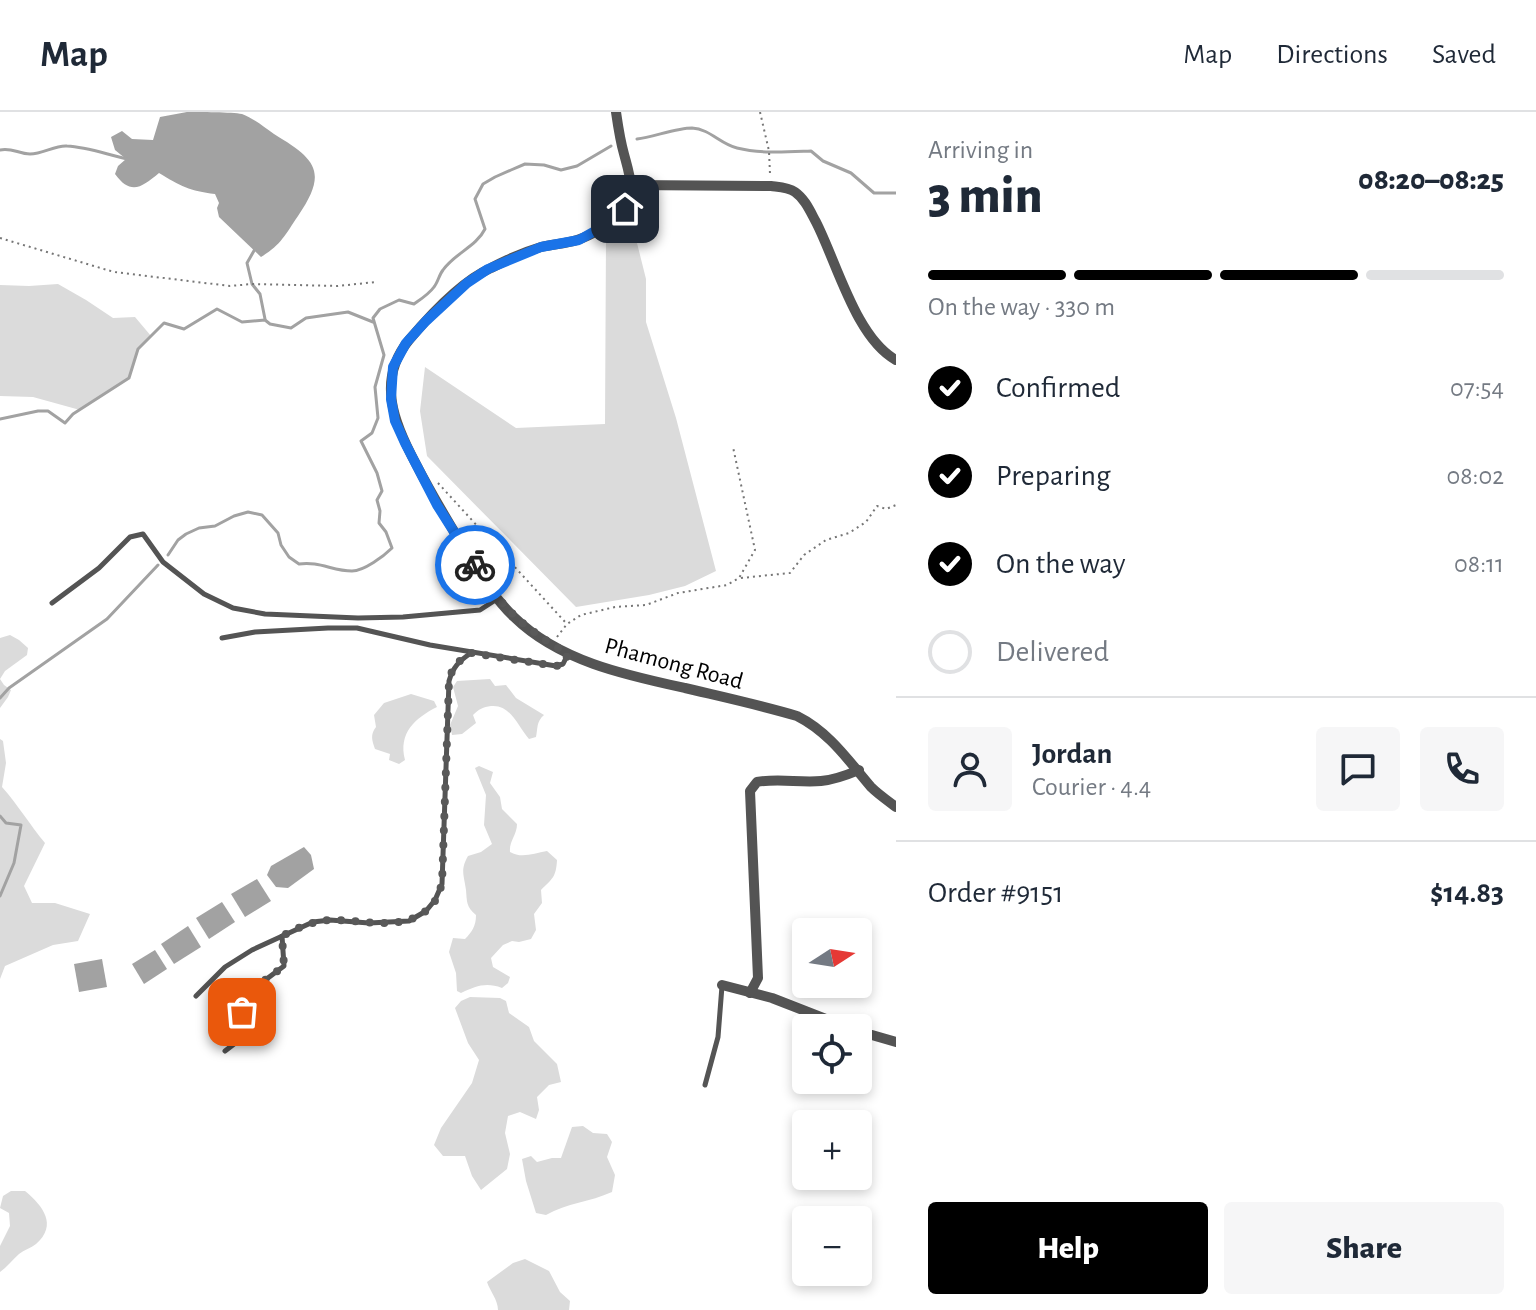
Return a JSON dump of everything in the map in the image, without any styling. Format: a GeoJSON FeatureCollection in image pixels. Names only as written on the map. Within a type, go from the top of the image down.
{"type":"FeatureCollection","features":[{"type":"Feature","properties":{"kind":"street"},"geometry":{"type":"LineString","coordinates":[[616,112],[630,185],[771,186],[786,187],[796,192],[807,204],[827,243],[869,336],[885,355],[896,360]]}},
{"type":"Feature","properties":{"kind":"street","name":"Phamong Road"},"geometry":{"type":"LineString","coordinates":[[630,185],[629,201],[616,219],[579,240],[541,247],[488,269],[467,283],[426,321],[406,343],[393,367],[391,399],[395,421],[437,505],[497,599],[515,618],[568,654],[608,669],[797,716],[826,734],[873,789],[896,807]]}},
{"type":"Feature","properties":{"kind":"street"},"geometry":{"type":"LineString","coordinates":[[750,993],[758,978],[758,968],[750,791],[757,782],[821,781],[859,770]]}},
{"type":"Feature","properties":{"kind":"street"},"geometry":{"type":"LineString","coordinates":[[722,985],[772,998],[813,1014]]}},
{"type":"Feature","properties":{"kind":"street"},"geometry":{"type":"LineString","coordinates":[[872,1035],[896,1042]]}},
{"type":"Feature","properties":{"kind":"lane"},"geometry":{"type":"LineString","coordinates":[[52,603],[99,568],[130,537],[143,534],[163,562],[204,594],[233,608],[265,614],[403,617],[480,610],[497,599]]}},
{"type":"Feature","properties":{"kind":"lane"},"geometry":{"type":"LineString","coordinates":[[222,638],[255,632],[357,628],[471,653],[556,666],[563,664],[568,654]]}},
{"type":"Feature","properties":{"kind":"lane"},"geometry":{"type":"LineString","coordinates":[[196,996],[225,967],[252,950],[313,922],[409,921],[426,911],[435,900],[442,884],[449,681],[452,670],[471,653]]}},
{"type":"Feature","properties":{"kind":"lane"},"geometry":{"type":"LineString","coordinates":[[225,1051],[251,1031],[242,1012],[242,1000],[284,966],[282,936]]}},
{"type":"Feature","properties":{"kind":"lane"},"geometry":{"type":"LineString","coordinates":[[705,1085],[718,1037],[722,985]]}},
{"type":"Feature","properties":{"kind":"path"},"geometry":{"type":"LineString","coordinates":[[760,112],[769,151],[771,186]]}},
{"type":"Feature","properties":{"kind":"path"},"geometry":{"type":"LineString","coordinates":[[0,238],[114,272],[230,286],[338,286],[376,282]]}},
{"type":"Feature","properties":{"kind":"path"},"geometry":{"type":"LineString","coordinates":[[733,447],[755,550],[739,578]]}},
{"type":"Feature","properties":{"kind":"path"},"geometry":{"type":"LineString","coordinates":[[430,474],[567,624]]}},
{"type":"Feature","properties":{"kind":"path"},"geometry":{"type":"LineString","coordinates":[[551,644],[567,624],[581,615],[615,607],[646,605],[678,593],[727,585],[739,578],[790,573],[804,555],[826,540],[849,533],[866,522],[877,506],[886,509],[896,505]]}},
{"type":"Feature","properties":{"kind":"shaded area"},"geometry":{"type":"Polygon","coordinates":[[[187,112],[242,114],[299,151],[313,168],[315,177],[308,201],[282,239],[261,257],[219,217],[215,194],[186,187],[159,173],[137,187],[131,187],[115,174],[126,159],[115,150],[111,137],[122,131],[132,139],[153,140],[160,117],[187,112]]]}},
{"type":"Feature","properties":{"kind":"shaded area"},"geometry":{"type":"Polygon","coordinates":[[[606,237],[637,243],[646,279],[646,322],[676,418],[716,571],[685,586],[576,607],[427,456],[420,411],[425,367],[516,428],[605,424],[606,237]]]}},
{"type":"Feature","properties":{"kind":"shaded area"},"geometry":{"type":"Polygon","coordinates":[[[58,284],[113,318],[135,317],[151,336],[138,349],[129,378],[80,410],[33,397],[0,396],[0,285],[58,284]]]}},
{"type":"Feature","properties":{"kind":"shaded area"},"geometry":{"type":"Polygon","coordinates":[[[10,635],[28,648],[27,655],[5,671],[0,679],[0,638],[10,635]]]}},
{"type":"Feature","properties":{"kind":"shaded area"},"geometry":{"type":"Polygon","coordinates":[[[0,679],[11,690],[0,708],[0,679]]]}},
{"type":"Feature","properties":{"kind":"shaded area"},"geometry":{"type":"Polygon","coordinates":[[[490,679],[495,686],[506,685],[516,698],[544,715],[538,723],[536,737],[529,739],[509,712],[498,706],[481,709],[473,715],[476,723],[462,734],[452,735],[450,725],[458,706],[453,687],[457,681],[490,679]]]}},
{"type":"Feature","properties":{"kind":"shaded area"},"geometry":{"type":"Polygon","coordinates":[[[411,694],[434,701],[437,707],[415,721],[406,734],[405,760],[399,764],[389,760],[390,754],[375,749],[372,738],[376,727],[374,715],[384,703],[411,694]]]}},
{"type":"Feature","properties":{"kind":"shaded area"},"geometry":{"type":"Polygon","coordinates":[[[0,739],[3,741],[6,763],[2,787],[45,843],[24,886],[32,903],[55,903],[90,914],[78,941],[53,945],[5,966],[0,979],[0,739]]]}},
{"type":"Feature","properties":{"kind":"shaded area"},"geometry":{"type":"Polygon","coordinates":[[[479,766],[493,772],[490,783],[500,797],[502,809],[517,824],[510,852],[524,855],[547,851],[557,860],[553,877],[541,890],[542,903],[534,914],[536,930],[531,939],[503,945],[491,958],[493,967],[510,977],[508,983],[502,988],[481,986],[461,993],[457,991],[456,973],[449,952],[453,938],[465,939],[470,934],[476,915],[468,904],[464,865],[468,856],[492,844],[484,825],[486,795],[475,768],[479,766]]]}},
{"type":"Feature","properties":{"kind":"shaded area"},"geometry":{"type":"Polygon","coordinates":[[[304,847],[311,855],[314,869],[288,888],[276,887],[267,875],[271,866],[304,847]]]}},
{"type":"Feature","properties":{"kind":"shaded area"},"geometry":{"type":"Polygon","coordinates":[[[257,879],[271,901],[245,917],[231,894],[257,879]]]}},
{"type":"Feature","properties":{"kind":"shaded area"},"geometry":{"type":"Polygon","coordinates":[[[222,902],[235,922],[209,939],[196,918],[222,902]]]}},
{"type":"Feature","properties":{"kind":"shaded area"},"geometry":{"type":"Polygon","coordinates":[[[188,926],[201,947],[174,964],[161,944],[188,926]]]}},
{"type":"Feature","properties":{"kind":"shaded area"},"geometry":{"type":"Polygon","coordinates":[[[155,950],[167,969],[144,984],[132,964],[155,950]]]}},
{"type":"Feature","properties":{"kind":"shaded area"},"geometry":{"type":"Polygon","coordinates":[[[102,959],[107,987],[79,992],[74,964],[102,959]]]}},
{"type":"Feature","properties":{"kind":"shaded area"},"geometry":{"type":"Polygon","coordinates":[[[470,997],[506,1001],[509,1013],[529,1027],[534,1041],[557,1064],[561,1082],[549,1085],[537,1097],[539,1110],[536,1119],[520,1112],[508,1116],[505,1133],[510,1154],[507,1169],[481,1190],[465,1156],[443,1156],[434,1145],[441,1128],[472,1083],[479,1060],[468,1043],[455,1008],[470,997]]]}},
{"type":"Feature","properties":{"kind":"shaded area"},"geometry":{"type":"Polygon","coordinates":[[[583,1126],[593,1133],[607,1134],[612,1142],[607,1157],[615,1175],[612,1192],[546,1215],[536,1213],[522,1159],[531,1156],[537,1162],[561,1158],[572,1127],[583,1126]]]}},
{"type":"Feature","properties":{"kind":"shaded area"},"geometry":{"type":"Polygon","coordinates":[[[11,1191],[25,1191],[42,1209],[47,1223],[43,1237],[0,1272],[0,1246],[10,1226],[9,1213],[0,1208],[3,1196],[11,1191]]]}},
{"type":"Feature","properties":{"kind":"shaded area"},"geometry":{"type":"Polygon","coordinates":[[[525,1259],[549,1271],[560,1292],[570,1301],[569,1310],[498,1310],[487,1282],[513,1263],[525,1259]]]}},
{"type":"Feature","properties":{"kind":"waterway"},"geometry":{"type":"LineString","coordinates":[[637,139],[692,128],[746,150],[811,151],[823,161],[851,173],[874,193],[896,193]]}},
{"type":"Feature","properties":{"kind":"waterway"},"geometry":{"type":"LineString","coordinates":[[0,150],[30,154],[67,146],[128,159]]}},
{"type":"Feature","properties":{"kind":"waterway"},"geometry":{"type":"LineString","coordinates":[[168,555],[186,534],[248,512],[262,515],[278,533],[289,557],[299,564],[357,570],[392,548],[379,523],[377,500],[382,491],[377,473],[361,441],[372,433],[378,418],[375,387],[384,355],[373,318],[380,309],[399,300],[414,304],[425,296],[448,264],[481,235],[485,229],[475,199],[483,184],[525,164],[561,170],[577,166],[611,146]]}},
{"type":"Feature","properties":{"kind":"waterway"},"geometry":{"type":"LineString","coordinates":[[255,249],[247,263],[252,284],[260,294],[265,319]]}},
{"type":"Feature","properties":{"kind":"waterway"},"geometry":{"type":"LineString","coordinates":[[0,419],[48,411],[65,423],[73,414],[129,378],[138,349],[164,323],[184,329],[217,309],[242,322],[265,320],[291,328],[306,318],[348,312],[373,322]]}},
{"type":"Feature","properties":{"kind":"waterway"},"geometry":{"type":"LineString","coordinates":[[0,698],[9,688],[107,619],[158,565]]}},
{"type":"Feature","properties":{"kind":"waterway"},"geometry":{"type":"LineString","coordinates":[[0,816],[6,823],[21,825],[14,863],[0,896]]}},
{"type":"Feature","properties":{"kind":"way so far"},"geometry":{"type":"LineString","coordinates":[[242,1012],[242,1000],[249,992],[284,966],[282,936],[313,922],[409,921],[426,911],[435,900],[442,884],[449,681],[452,670],[460,660],[471,653],[556,666],[563,664],[568,654],[515,618],[497,599],[475,565]]}},
{"type":"Feature","properties":{"kind":"route"},"geometry":{"type":"LineString","coordinates":[[475,565],[437,505],[395,421],[391,399],[393,367],[406,343],[467,283],[488,269],[541,247],[579,240],[616,219],[625,209]]}}]}
